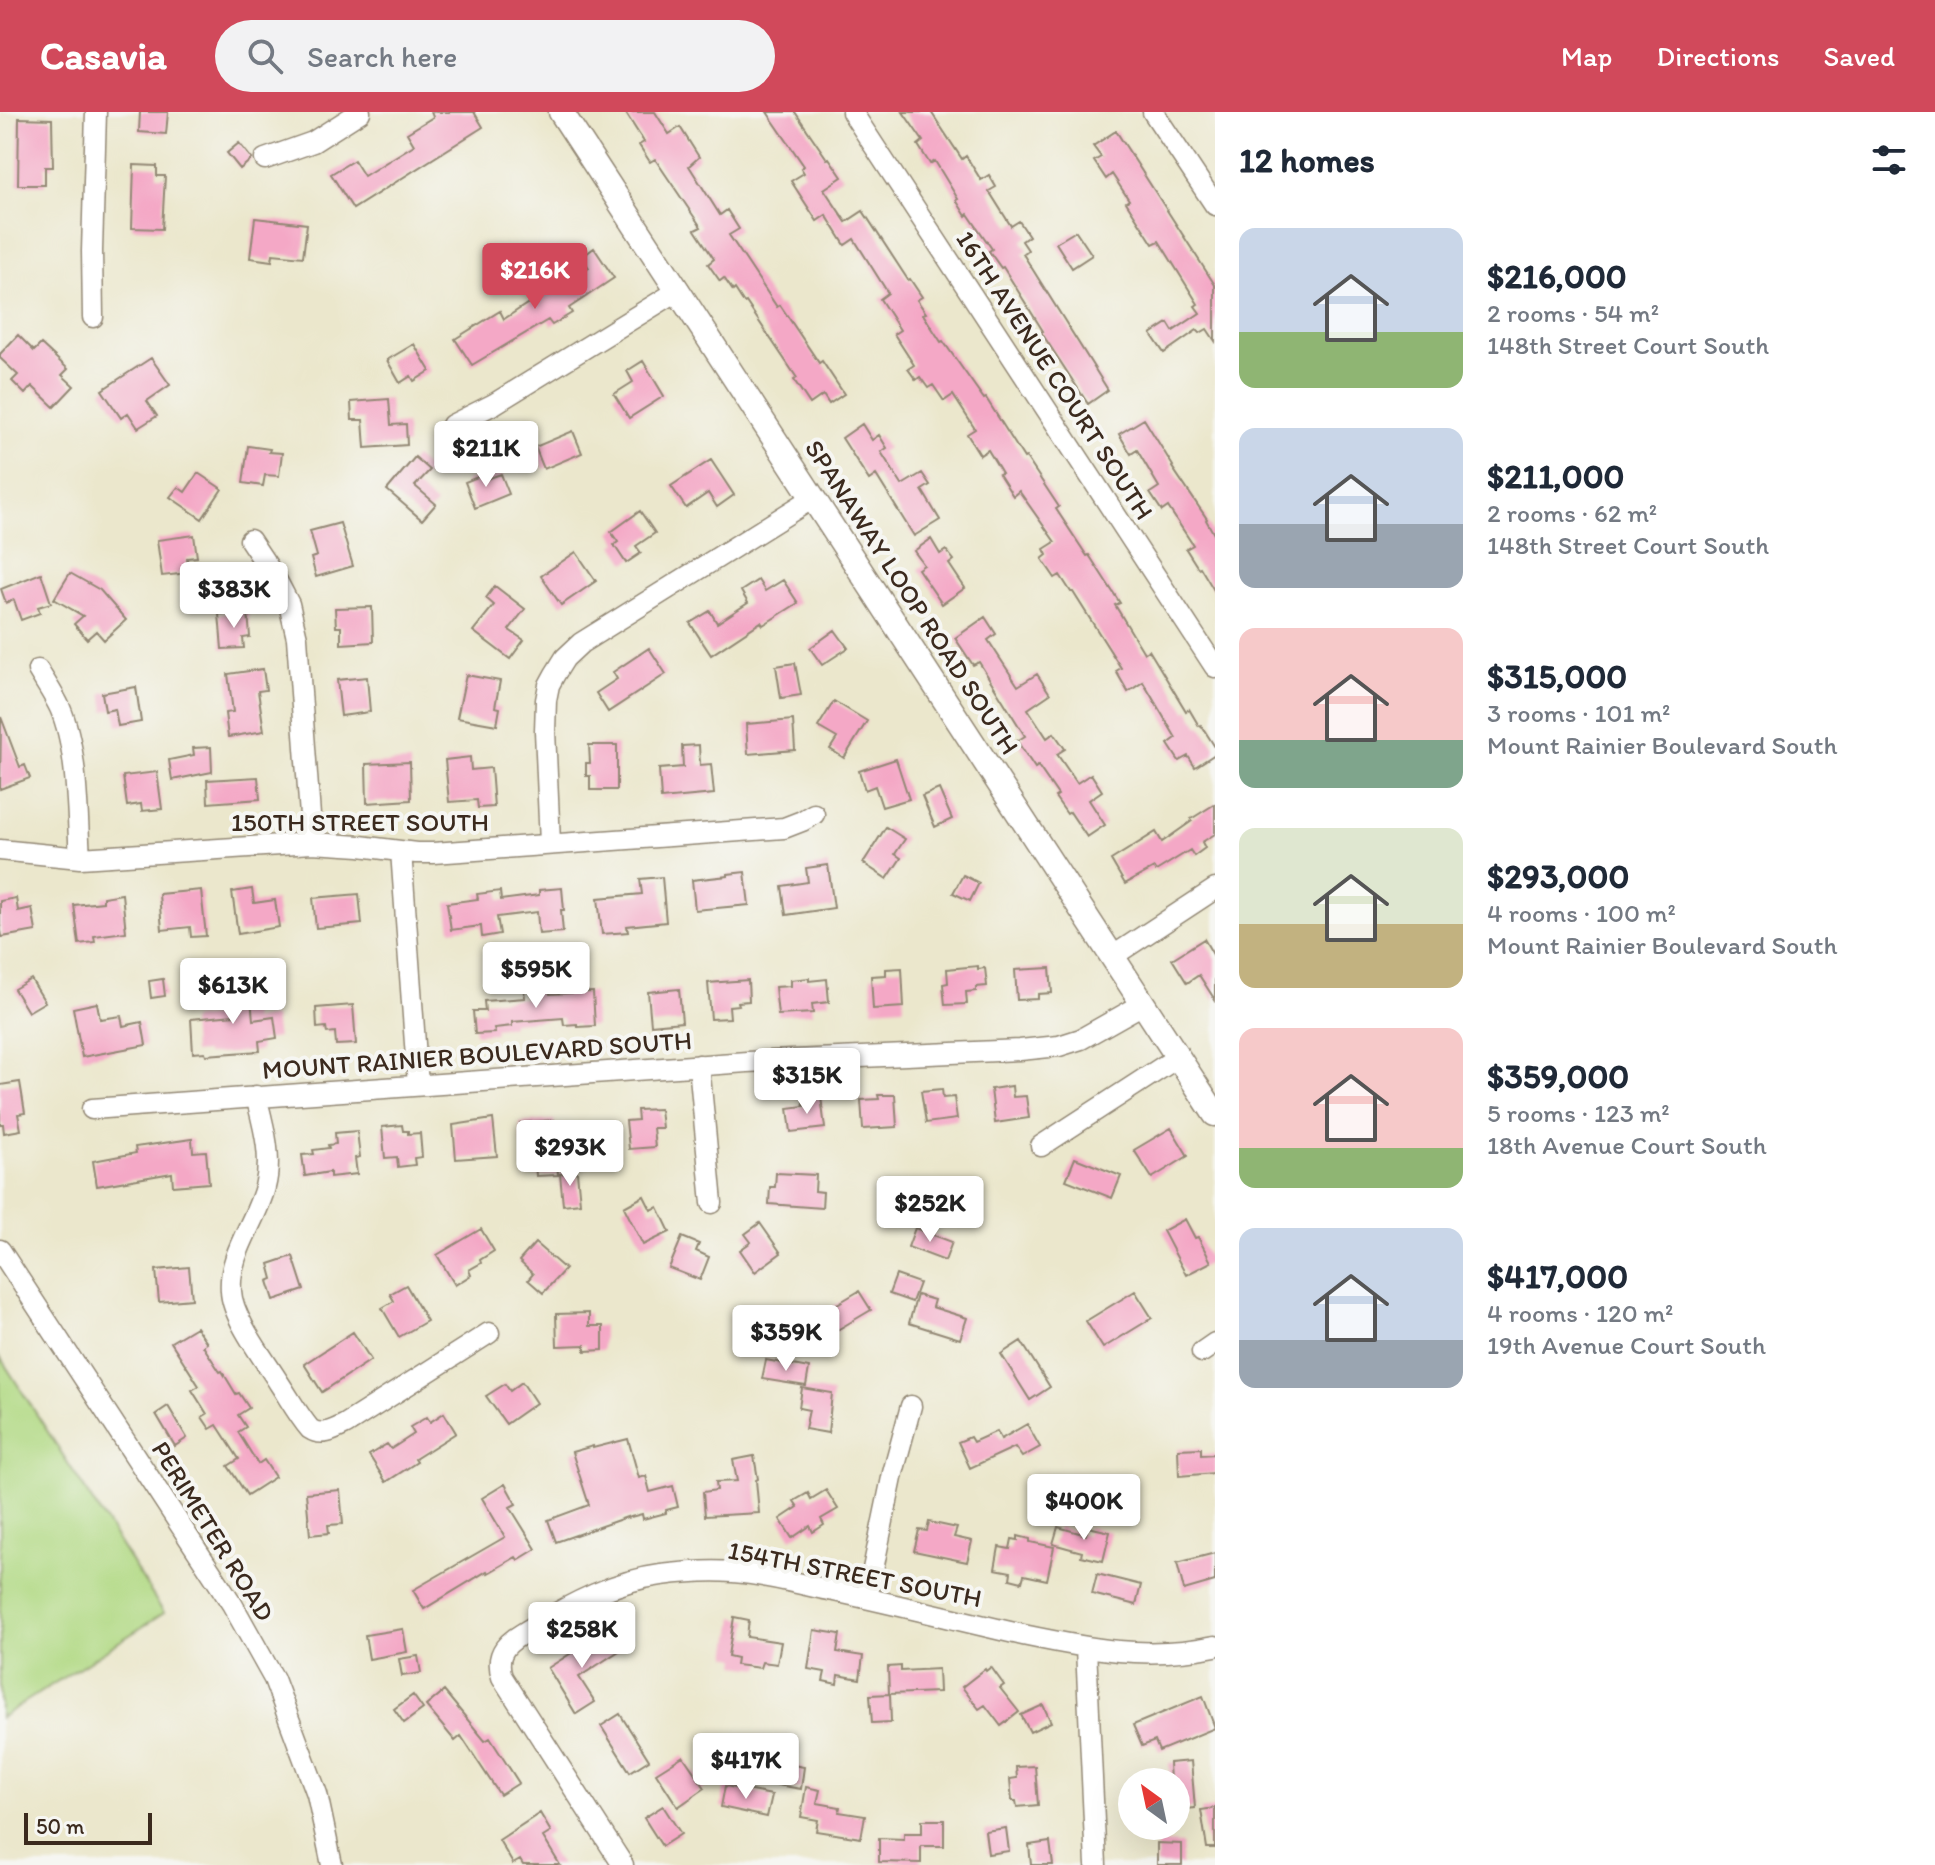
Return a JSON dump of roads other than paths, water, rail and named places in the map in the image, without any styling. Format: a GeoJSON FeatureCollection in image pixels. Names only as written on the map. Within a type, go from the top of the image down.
{"type":"FeatureCollection","features":[{"type":"Feature","properties":{"kind":"main road","name":"SPANAWAY LOOP ROAD SOUTH"},"geometry":{"type":"LineString","coordinates":[[561,112],[1215,1114]]}},
{"type":"Feature","properties":{"kind":"street"},"geometry":{"type":"LineString","coordinates":[[93,317],[96,112]]}},
{"type":"Feature","properties":{"kind":"street"},"geometry":{"type":"LineString","coordinates":[[265,159],[313,142],[360,112]]}},
{"type":"Feature","properties":{"kind":"street","name":"16TH AVENUE COURT SOUTH"},"geometry":{"type":"LineString","coordinates":[[852,112],[1215,667]]}},
{"type":"Feature","properties":{"kind":"street"},"geometry":{"type":"LineString","coordinates":[[1153,112],[1215,205]]}},
{"type":"Feature","properties":{"kind":"street"},"geometry":{"type":"LineString","coordinates":[[452,425],[494,404],[679,290]]}},
{"type":"Feature","properties":{"kind":"street"},"geometry":{"type":"LineString","coordinates":[[550,843],[546,700],[549,685],[565,658],[581,643],[813,498]]}},
{"type":"Feature","properties":{"kind":"street"},"geometry":{"type":"LineString","coordinates":[[250,540],[289,604],[297,638],[312,843]]}},
{"type":"Feature","properties":{"kind":"street"},"geometry":{"type":"LineString","coordinates":[[38,670],[60,708],[67,732],[80,858]]}},
{"type":"Feature","properties":{"kind":"street","name":"150TH STREET SOUTH"},"geometry":{"type":"LineString","coordinates":[[0,850],[80,858],[312,843],[433,853],[784,828],[814,814]]}},
{"type":"Feature","properties":{"kind":"street"},"geometry":{"type":"LineString","coordinates":[[401,851],[418,1085]]}},
{"type":"Feature","properties":{"kind":"street"},"geometry":{"type":"LineString","coordinates":[[1113,956],[1215,889]]}},
{"type":"Feature","properties":{"kind":"street","name":"MOUNT RAINIER BOULEVARD SOUTH"},"geometry":{"type":"LineString","coordinates":[[92,1109],[699,1065],[1059,1046],[1081,1039],[1143,1004]]}},
{"type":"Feature","properties":{"kind":"street"},"geometry":{"type":"LineString","coordinates":[[1041,1146],[1178,1057]]}},
{"type":"Feature","properties":{"kind":"street"},"geometry":{"type":"LineString","coordinates":[[699,1065],[712,1203]]}},
{"type":"Feature","properties":{"kind":"street"},"geometry":{"type":"LineString","coordinates":[[256,1096],[268,1164],[266,1185],[235,1260],[231,1291],[234,1306],[250,1338],[310,1429],[322,1433],[346,1424],[489,1333]]}},
{"type":"Feature","properties":{"kind":"street","name":"PERIMETER ROAD"},"geometry":{"type":"LineString","coordinates":[[0,1250],[232,1604],[274,1679],[317,1794],[332,1865]]}},
{"type":"Feature","properties":{"kind":"street"},"geometry":{"type":"LineString","coordinates":[[867,1598],[893,1473],[911,1406]]}},
{"type":"Feature","properties":{"kind":"street","name":"154TH STREET SOUTH"},"geometry":{"type":"LineString","coordinates":[[623,1865],[502,1677],[499,1667],[502,1651],[512,1640],[569,1605],[616,1586],[658,1575],[735,1572],[867,1598],[1086,1648],[1153,1653],[1184,1652],[1215,1646]]}},
{"type":"Feature","properties":{"kind":"street"},"geometry":{"type":"LineString","coordinates":[[1086,1648],[1096,1865]]}}]}
